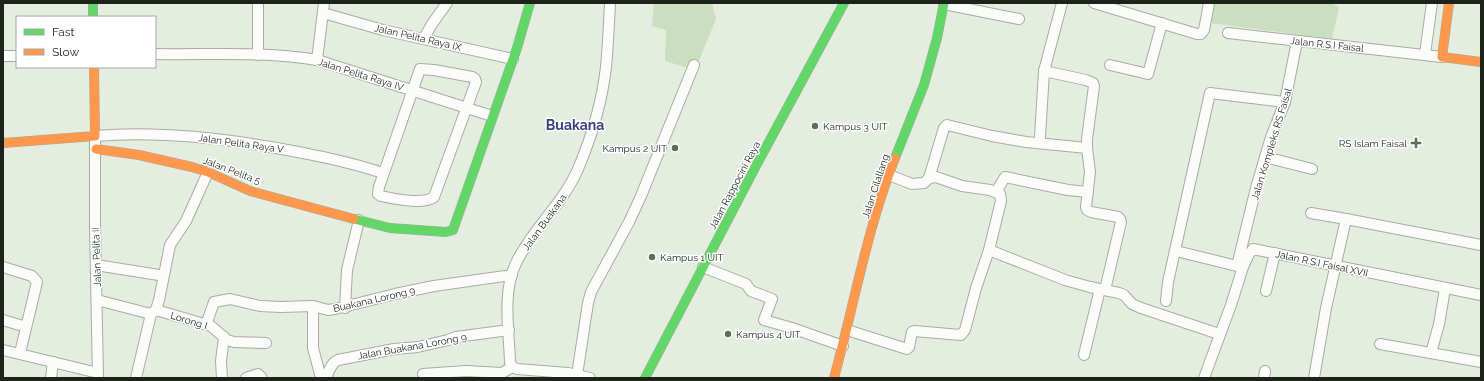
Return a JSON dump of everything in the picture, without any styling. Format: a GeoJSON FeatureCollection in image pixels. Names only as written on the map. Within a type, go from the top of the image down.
{"type":"FeatureCollection","features":[{"type":"Feature","properties":{"kind":"street"},"geometry":{"type":"LineString","coordinates":[[93,3],[93,16]]}},
{"type":"Feature","properties":{"kind":"street"},"geometry":{"type":"LineString","coordinates":[[258,3],[258,55]]}},
{"type":"Feature","properties":{"kind":"street"},"geometry":{"type":"LineString","coordinates":[[424,38],[447,3]]}},
{"type":"Feature","properties":{"kind":"street"},"geometry":{"type":"LineString","coordinates":[[492,116],[513,59],[530,3]]}},
{"type":"Feature","properties":{"kind":"street","name":"Jalan Buakana"},"geometry":{"type":"LineString","coordinates":[[512,367],[510,362],[509,296],[512,275],[522,252],[572,180],[591,135],[600,105],[606,67],[610,3]]}},
{"type":"Feature","properties":{"kind":"street","name":"Jalan Rappocini Raya"},"geometry":{"type":"LineString","coordinates":[[645,378],[844,3]]}},
{"type":"Feature","properties":{"kind":"street"},"geometry":{"type":"LineString","coordinates":[[944,3],[1020,19]]}},
{"type":"Feature","properties":{"kind":"street","name":"Jalan Cilallang"},"geometry":{"type":"LineString","coordinates":[[834,378],[847,330],[856,286],[889,175],[924,85],[937,38],[944,3]]}},
{"type":"Feature","properties":{"kind":"street"},"geometry":{"type":"LineString","coordinates":[[1040,137],[1044,71],[1062,3]]}},
{"type":"Feature","properties":{"kind":"street"},"geometry":{"type":"LineString","coordinates":[[1095,3],[1201,34],[1203,32],[1209,3]]}},
{"type":"Feature","properties":{"kind":"street"},"geometry":{"type":"LineString","coordinates":[[1425,54],[1432,3],[1449,4],[1442,57]]}},
{"type":"Feature","properties":{"kind":"street"},"geometry":{"type":"LineString","coordinates":[[317,60],[324,8]]}},
{"type":"Feature","properties":{"kind":"street","name":"Jalan Pelita Raya IX"},"geometry":{"type":"LineString","coordinates":[[324,8],[383,30],[513,59]]}},
{"type":"Feature","properties":{"kind":"street"},"geometry":{"type":"LineString","coordinates":[[1110,64],[1148,74],[1162,23]]}},
{"type":"Feature","properties":{"kind":"street","name":"Jalan R.S.I Faisal"},"geometry":{"type":"LineString","coordinates":[[1228,33],[1425,54],[1481,62]]}},
{"type":"Feature","properties":{"kind":"street","name":"Jalan Kompleks RS Faisal"},"geometry":{"type":"LineString","coordinates":[[1217,322],[1237,266],[1271,137],[1285,102],[1297,41]]}},
{"type":"Feature","properties":{"kind":"street","name":"Jalan Pelita Raya IV"},"geometry":{"type":"LineString","coordinates":[[156,54],[258,55],[317,60],[492,116]]}},
{"type":"Feature","properties":{"kind":"street"},"geometry":{"type":"LineString","coordinates":[[3,56],[16,56]]}},
{"type":"Feature","properties":{"kind":"street"},"geometry":{"type":"LineString","coordinates":[[577,374],[591,292],[629,222],[641,196],[694,65]]}},
{"type":"Feature","properties":{"kind":"street"},"geometry":{"type":"LineString","coordinates":[[3,142],[96,136],[94,68]]}},
{"type":"Feature","properties":{"kind":"street"},"geometry":{"type":"LineString","coordinates":[[420,69],[434,70],[472,77],[475,79],[476,82],[466,107],[434,197],[431,200],[423,201],[381,196],[378,194],[383,173],[420,69]]}},
{"type":"Feature","properties":{"kind":"street"},"geometry":{"type":"LineString","coordinates":[[1044,71],[1086,80],[1093,83],[1094,92],[1087,148],[1090,172],[1086,207],[1087,210],[1118,217],[1121,222],[1084,355]]}},
{"type":"Feature","properties":{"kind":"street"},"geometry":{"type":"LineString","coordinates":[[1166,301],[1210,93],[1285,102]]}},
{"type":"Feature","properties":{"kind":"street","name":"Jalan Pelita 5"},"geometry":{"type":"LineString","coordinates":[[96,149],[139,155],[208,172],[250,191],[390,228],[431,232],[450,232],[455,226],[492,116]]}},
{"type":"Feature","properties":{"kind":"street"},"geometry":{"type":"LineString","coordinates":[[889,175],[912,184],[924,183],[929,178],[944,128],[947,125],[992,136],[1026,142],[1087,148]]}},
{"type":"Feature","properties":{"kind":"street","name":"Jalan Pelita Raya V"},"geometry":{"type":"LineString","coordinates":[[96,136],[140,134],[216,138],[320,156],[383,173]]}},
{"type":"Feature","properties":{"kind":"street","name":"Jalan Pelita II"},"geometry":{"type":"LineString","coordinates":[[96,136],[95,200],[98,375]]}},
{"type":"Feature","properties":{"kind":"street"},"geometry":{"type":"LineString","coordinates":[[1265,157],[1312,169]]}},
{"type":"Feature","properties":{"kind":"street"},"geometry":{"type":"LineString","coordinates":[[136,378],[170,245],[186,221],[208,172]]}},
{"type":"Feature","properties":{"kind":"street"},"geometry":{"type":"LineString","coordinates":[[847,330],[907,349],[909,347],[912,332],[914,331],[961,335],[965,330],[976,288],[989,250],[1001,201],[1000,194],[962,186],[936,177],[929,178]]}},
{"type":"Feature","properties":{"kind":"street"},"geometry":{"type":"LineString","coordinates":[[996,192],[1005,177],[1068,190],[1088,192]]}},
{"type":"Feature","properties":{"kind":"street"},"geometry":{"type":"LineString","coordinates":[[1312,213],[1481,245]]}},
{"type":"Feature","properties":{"kind":"street"},"geometry":{"type":"LineString","coordinates":[[1314,378],[1335,266],[1346,219]]}},
{"type":"Feature","properties":{"kind":"street"},"geometry":{"type":"LineString","coordinates":[[345,308],[347,270],[358,220]]}},
{"type":"Feature","properties":{"kind":"street","name":"Jalan R.S.I Faisal XVII"},"geometry":{"type":"LineString","coordinates":[[1219,334],[1250,250],[1256,249],[1445,289],[1481,295]]}},
{"type":"Feature","properties":{"kind":"street"},"geometry":{"type":"LineString","coordinates":[[989,250],[1065,280],[1124,295],[1132,304],[1141,308],[1219,334],[1204,378]]}},
{"type":"Feature","properties":{"kind":"street"},"geometry":{"type":"LineString","coordinates":[[1176,251],[1237,266]]}},
{"type":"Feature","properties":{"kind":"street"},"geometry":{"type":"LineString","coordinates":[[1266,291],[1274,253]]}},
{"type":"Feature","properties":{"kind":"street"},"geometry":{"type":"LineString","coordinates":[[96,265],[159,275]]}},
{"type":"Feature","properties":{"kind":"street"},"geometry":{"type":"LineString","coordinates":[[3,267],[32,276],[37,282],[20,353]]}},
{"type":"Feature","properties":{"kind":"street"},"geometry":{"type":"LineString","coordinates":[[703,268],[746,284],[751,291],[772,300],[764,320],[843,346]]}},
{"type":"Feature","properties":{"kind":"street","name":"Buakana Lorong 9"},"geometry":{"type":"LineString","coordinates":[[206,325],[214,302],[222,300],[230,299],[255,305],[273,307],[313,306],[328,310],[345,308],[395,294],[428,287],[512,275]]}},
{"type":"Feature","properties":{"kind":"street"},"geometry":{"type":"LineString","coordinates":[[1431,353],[1439,324],[1445,289]]}},
{"type":"Feature","properties":{"kind":"street","name":"Lorong I"},"geometry":{"type":"LineString","coordinates":[[97,300],[206,325],[234,342],[266,343]]}},
{"type":"Feature","properties":{"kind":"street"},"geometry":{"type":"LineString","coordinates":[[313,306],[313,348],[321,378]]}},
{"type":"Feature","properties":{"kind":"street"},"geometry":{"type":"LineString","coordinates":[[3,320],[26,327]]}},
{"type":"Feature","properties":{"kind":"street","name":"Jalan Buakana Lorong 9"},"geometry":{"type":"LineString","coordinates":[[326,378],[331,366],[338,360],[394,349],[430,344],[456,337],[509,330]]}},
{"type":"Feature","properties":{"kind":"street"},"geometry":{"type":"LineString","coordinates":[[222,378],[221,361],[224,337]]}},
{"type":"Feature","properties":{"kind":"street"},"geometry":{"type":"LineString","coordinates":[[1380,344],[1481,362]]}},
{"type":"Feature","properties":{"kind":"street"},"geometry":{"type":"LineString","coordinates":[[3,350],[20,353],[98,375]]}},
{"type":"Feature","properties":{"kind":"street"},"geometry":{"type":"LineString","coordinates":[[51,378],[53,362]]}},
{"type":"Feature","properties":{"kind":"street"},"geometry":{"type":"LineString","coordinates":[[423,374],[466,371],[501,375],[512,367],[517,369],[577,374],[590,378]]}},
{"type":"Feature","properties":{"kind":"street"},"geometry":{"type":"LineString","coordinates":[[246,378],[258,374],[262,378]]}},
{"type":"Feature","properties":{"kind":"green space"},"geometry":{"type":"Polygon","coordinates":[[[654,3],[712,3],[716,19],[695,70],[665,61],[666,30],[652,26],[654,3]]]}},
{"type":"Feature","properties":{"kind":"green space"},"geometry":{"type":"Polygon","coordinates":[[[1215,3],[1330,3],[1339,7],[1332,39],[1210,23],[1215,3]]]}},
{"type":"Feature","properties":{"kind":"traffic: fast"},"geometry":{"type":"LineString","coordinates":[[93,3],[93,16]]}},
{"type":"Feature","properties":{"kind":"traffic: fast"},"geometry":{"type":"LineString","coordinates":[[354,219],[390,228],[446,232],[453,230],[517,48],[530,3]]}},
{"type":"Feature","properties":{"kind":"traffic: fast"},"geometry":{"type":"LineString","coordinates":[[645,378],[757,164],[844,3]]}},
{"type":"Feature","properties":{"kind":"traffic: fast"},"geometry":{"type":"LineString","coordinates":[[895,158],[924,85],[937,38],[944,3]]}},
{"type":"Feature","properties":{"kind":"traffic: slow"},"geometry":{"type":"LineString","coordinates":[[1449,3],[1442,57],[1481,62]]}},
{"type":"Feature","properties":{"kind":"traffic: slow"},"geometry":{"type":"LineString","coordinates":[[3,143],[95,136],[94,68]]}},
{"type":"Feature","properties":{"kind":"traffic: slow"},"geometry":{"type":"LineString","coordinates":[[96,149],[139,155],[192,167],[208,172],[250,191],[354,219]]}},
{"type":"Feature","properties":{"kind":"traffic: slow"},"geometry":{"type":"LineString","coordinates":[[834,378],[876,212],[895,158]]}},
{"type":"Feature","properties":{"kind":"place","name":"Kampus 3 UIT"},"geometry":{"type":"Point","coordinates":[815,126]}},
{"type":"Feature","properties":{"kind":"place","name":"RS Islam Faisal"},"geometry":{"type":"Point","coordinates":[1416,143]}},
{"type":"Feature","properties":{"kind":"place","name":"Kampus 2 UIT"},"geometry":{"type":"Point","coordinates":[675,148]}},
{"type":"Feature","properties":{"kind":"place","name":"Kampus 1 UIT"},"geometry":{"type":"Point","coordinates":[652,257]}},
{"type":"Feature","properties":{"kind":"place","name":"Kampus 4 UIT"},"geometry":{"type":"Point","coordinates":[728,334]}},
{"type":"Feature","properties":{"kind":"district","name":"Buakana"},"geometry":{"type":"Point","coordinates":[575,125]}}]}
